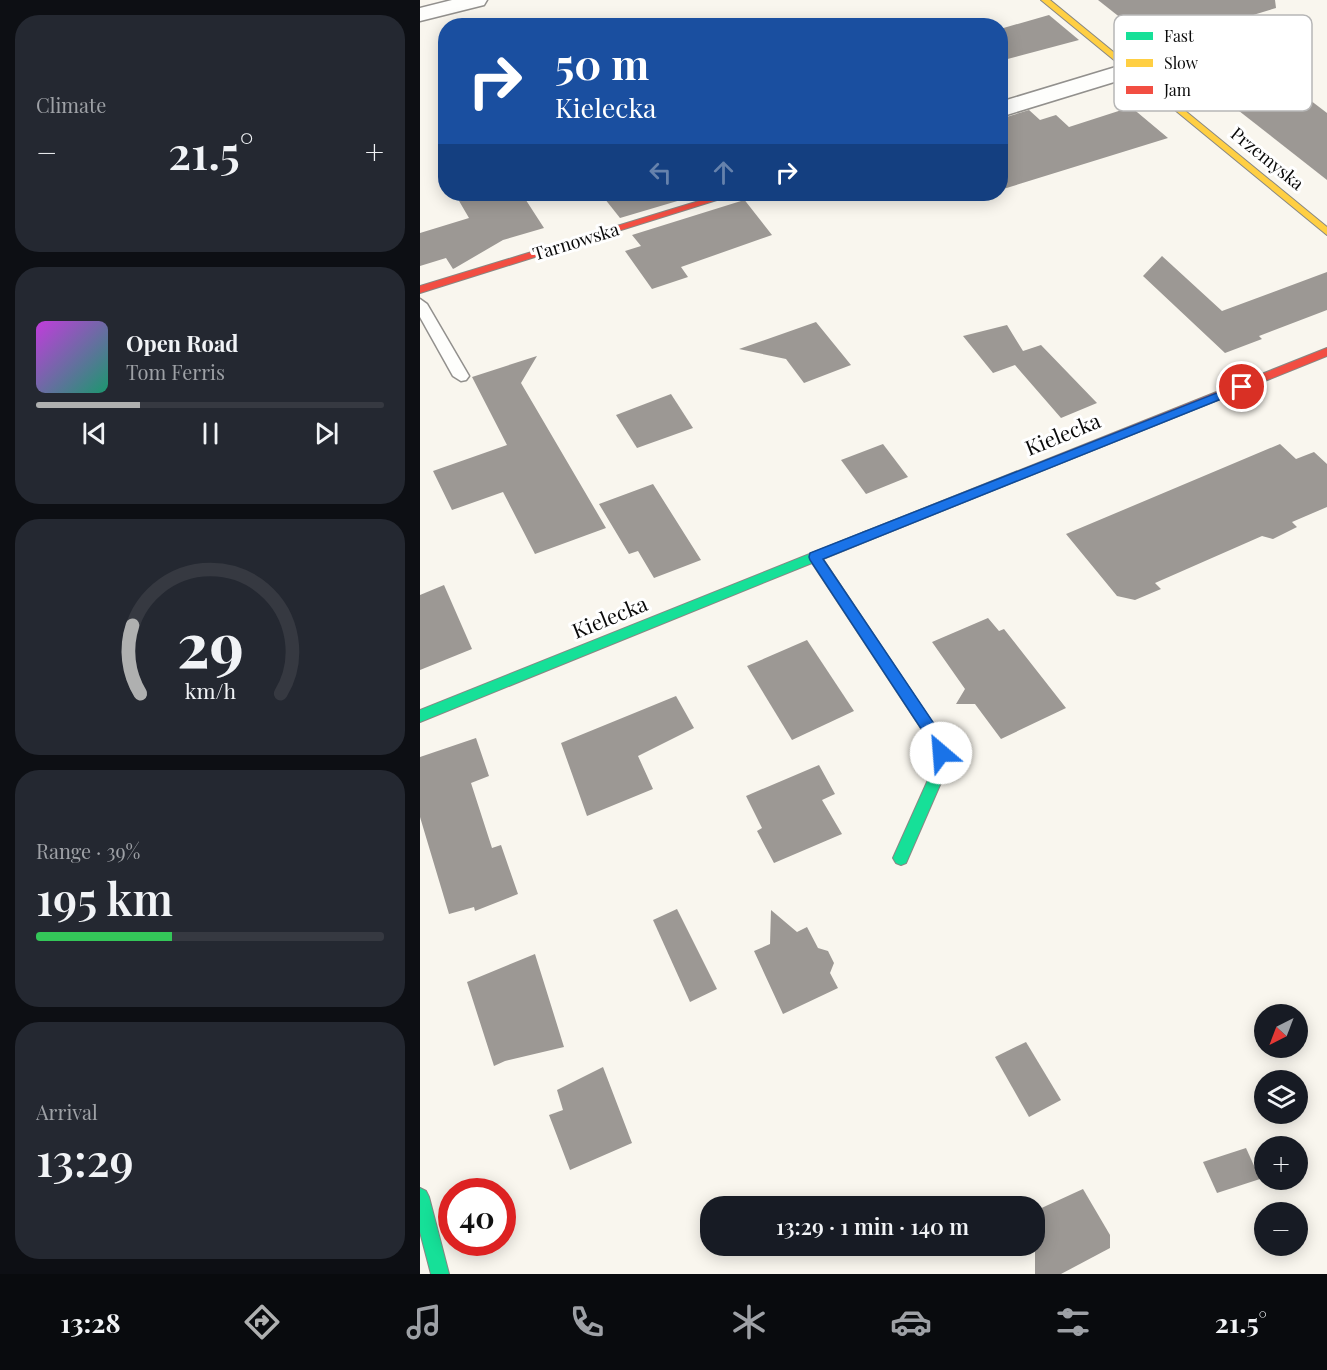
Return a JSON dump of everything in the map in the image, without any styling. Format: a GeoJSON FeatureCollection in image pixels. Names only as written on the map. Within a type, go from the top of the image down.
{"type":"FeatureCollection","features":[{"type":"Feature","properties":{"kind":"street"},"geometry":{"type":"LineString","coordinates":[[420,15],[476,0]]}},
{"type":"Feature","properties":{"kind":"street","name":"Przemyska"},"geometry":{"type":"LineString","coordinates":[[1045,0],[1114,58]]}},
{"type":"Feature","properties":{"kind":"street"},"geometry":{"type":"LineString","coordinates":[[1008,108],[1114,75]]}},
{"type":"Feature","properties":{"kind":"street","name":"Przemyska"},"geometry":{"type":"LineString","coordinates":[[1179,111],[1327,232]]}},
{"type":"Feature","properties":{"kind":"street","name":"Tarnowska"},"geometry":{"type":"LineString","coordinates":[[420,290],[708,201]]}},
{"type":"Feature","properties":{"kind":"street","name":"Kielecka"},"geometry":{"type":"LineString","coordinates":[[420,716],[1327,352]]}},
{"type":"Feature","properties":{"kind":"street"},"geometry":{"type":"LineString","coordinates":[[815,557],[932,732],[941,753],[939,771],[901,858]]}},
{"type":"Feature","properties":{"kind":"street"},"geometry":{"type":"LineString","coordinates":[[420,1197],[440,1274]]}},
{"type":"Feature","properties":{"kind":"lane"},"geometry":{"type":"LineString","coordinates":[[420,304],[461,376]]}},
{"type":"Feature","properties":{"kind":"building"},"geometry":{"type":"Polygon","coordinates":[[[1098,0],[1275,0],[1276,8],[1253,15],[1117,15],[1098,0]]]}},
{"type":"Feature","properties":{"kind":"building"},"geometry":{"type":"Polygon","coordinates":[[[1049,15],[1079,40],[1008,59],[1008,27],[1049,15]]]}},
{"type":"Feature","properties":{"kind":"building"},"geometry":{"type":"Polygon","coordinates":[[[1312,102],[1327,113],[1327,180],[1239,111],[1312,111],[1312,102]]]}},
{"type":"Feature","properties":{"kind":"building"},"geometry":{"type":"Polygon","coordinates":[[[1029,110],[1040,120],[1056,115],[1069,127],[1119,111],[1136,111],[1168,138],[1008,188],[1008,117],[1029,110]]]}},
{"type":"Feature","properties":{"kind":"building"},"geometry":{"type":"Polygon","coordinates":[[[459,201],[527,201],[544,228],[503,240],[453,269],[446,258],[420,266],[420,233],[469,218],[459,201]]]}},
{"type":"Feature","properties":{"kind":"building"},"geometry":{"type":"Polygon","coordinates":[[[607,201],[677,201],[620,218],[607,201]]]}},
{"type":"Feature","properties":{"kind":"building"},"geometry":{"type":"Polygon","coordinates":[[[745,201],[772,235],[681,267],[688,277],[652,289],[625,251],[641,246],[632,235],[745,201]]]}},
{"type":"Feature","properties":{"kind":"building"},"geometry":{"type":"Polygon","coordinates":[[[1162,256],[1222,311],[1327,272],[1327,310],[1259,336],[1262,339],[1225,353],[1143,276],[1162,256]]]}},
{"type":"Feature","properties":{"kind":"building"},"geometry":{"type":"Polygon","coordinates":[[[816,322],[851,365],[804,383],[786,359],[739,349],[816,322]]]}},
{"type":"Feature","properties":{"kind":"building"},"geometry":{"type":"Polygon","coordinates":[[[1007,325],[1023,351],[1041,345],[1097,403],[1061,418],[1015,365],[993,373],[963,336],[1007,325]]]}},
{"type":"Feature","properties":{"kind":"building"},"geometry":{"type":"Polygon","coordinates":[[[537,356],[521,383],[606,528],[535,554],[503,492],[452,510],[433,471],[507,445],[472,377],[537,356]]]}},
{"type":"Feature","properties":{"kind":"building"},"geometry":{"type":"Polygon","coordinates":[[[671,394],[693,428],[637,448],[616,415],[671,394]]]}},
{"type":"Feature","properties":{"kind":"building"},"geometry":{"type":"Polygon","coordinates":[[[883,444],[908,477],[866,494],[841,460],[883,444]]]}},
{"type":"Feature","properties":{"kind":"building"},"geometry":{"type":"Polygon","coordinates":[[[1280,444],[1296,459],[1314,452],[1327,464],[1327,507],[1292,522],[1297,527],[1273,539],[1262,536],[1155,583],[1161,589],[1135,600],[1117,596],[1066,534],[1280,444]]]}},
{"type":"Feature","properties":{"kind":"building"},"geometry":{"type":"Polygon","coordinates":[[[653,484],[701,560],[654,578],[638,551],[629,554],[599,504],[653,484]]]}},
{"type":"Feature","properties":{"kind":"building"},"geometry":{"type":"Polygon","coordinates":[[[444,585],[472,649],[420,670],[420,595],[444,585]]]}},
{"type":"Feature","properties":{"kind":"building"},"geometry":{"type":"Polygon","coordinates":[[[988,618],[999,631],[1004,629],[1066,708],[1001,739],[975,704],[956,704],[965,689],[932,642],[988,618]]]}},
{"type":"Feature","properties":{"kind":"building"},"geometry":{"type":"Polygon","coordinates":[[[807,640],[854,711],[792,740],[747,666],[807,640]]]}},
{"type":"Feature","properties":{"kind":"building"},"geometry":{"type":"Polygon","coordinates":[[[676,696],[694,728],[638,756],[653,789],[587,816],[561,743],[676,696]]]}},
{"type":"Feature","properties":{"kind":"building"},"geometry":{"type":"Polygon","coordinates":[[[476,738],[489,776],[471,783],[492,848],[501,845],[518,894],[475,911],[474,907],[449,914],[420,817],[420,757],[476,738]]]}},
{"type":"Feature","properties":{"kind":"building"},"geometry":{"type":"Polygon","coordinates":[[[819,765],[835,794],[822,800],[842,834],[774,863],[757,831],[762,828],[746,796],[819,765]]]}},
{"type":"Feature","properties":{"kind":"building"},"geometry":{"type":"Polygon","coordinates":[[[677,909],[717,989],[690,1002],[653,920],[677,909]]]}},
{"type":"Feature","properties":{"kind":"building"},"geometry":{"type":"Polygon","coordinates":[[[771,910],[797,932],[807,927],[818,948],[828,951],[834,963],[830,973],[838,988],[783,1014],[754,951],[770,944],[771,910]]]}},
{"type":"Feature","properties":{"kind":"building"},"geometry":{"type":"Polygon","coordinates":[[[535,954],[564,1047],[505,1061],[494,1066],[467,982],[535,954]]]}},
{"type":"Feature","properties":{"kind":"building"},"geometry":{"type":"Polygon","coordinates":[[[1026,1042],[1061,1100],[1029,1117],[995,1057],[1026,1042]]]}},
{"type":"Feature","properties":{"kind":"building"},"geometry":{"type":"Polygon","coordinates":[[[603,1067],[632,1143],[570,1170],[549,1115],[563,1110],[557,1090],[603,1067]]]}},
{"type":"Feature","properties":{"kind":"building"},"geometry":{"type":"Polygon","coordinates":[[[1246,1148],[1254,1166],[1254,1181],[1217,1193],[1203,1162],[1246,1148]]]}},
{"type":"Feature","properties":{"kind":"building"},"geometry":{"type":"Polygon","coordinates":[[[1083,1189],[1110,1235],[1110,1248],[1061,1274],[1035,1274],[1035,1256],[1045,1256],[1045,1206],[1083,1189]]]}},
{"type":"Feature","properties":{"kind":"traffic: fast"},"geometry":{"type":"LineString","coordinates":[[420,716],[867,536]]}},
{"type":"Feature","properties":{"kind":"traffic: fast"},"geometry":{"type":"LineString","coordinates":[[815,557],[931,732],[941,753],[939,771],[901,858]]}},
{"type":"Feature","properties":{"kind":"traffic: fast"},"geometry":{"type":"LineString","coordinates":[[420,1197],[440,1274]]}},
{"type":"Feature","properties":{"kind":"traffic: slow"},"geometry":{"type":"LineString","coordinates":[[1045,0],[1114,57]]}},
{"type":"Feature","properties":{"kind":"traffic: slow"},"geometry":{"type":"LineString","coordinates":[[1180,111],[1327,232]]}},
{"type":"Feature","properties":{"kind":"traffic: jam"},"geometry":{"type":"LineString","coordinates":[[420,290],[708,201]]}},
{"type":"Feature","properties":{"kind":"traffic: jam"},"geometry":{"type":"LineString","coordinates":[[867,536],[1327,352]]}},
{"type":"Feature","properties":{"kind":"route"},"geometry":{"type":"LineString","coordinates":[[941,753],[932,732],[815,557],[1242,387]]}}]}
